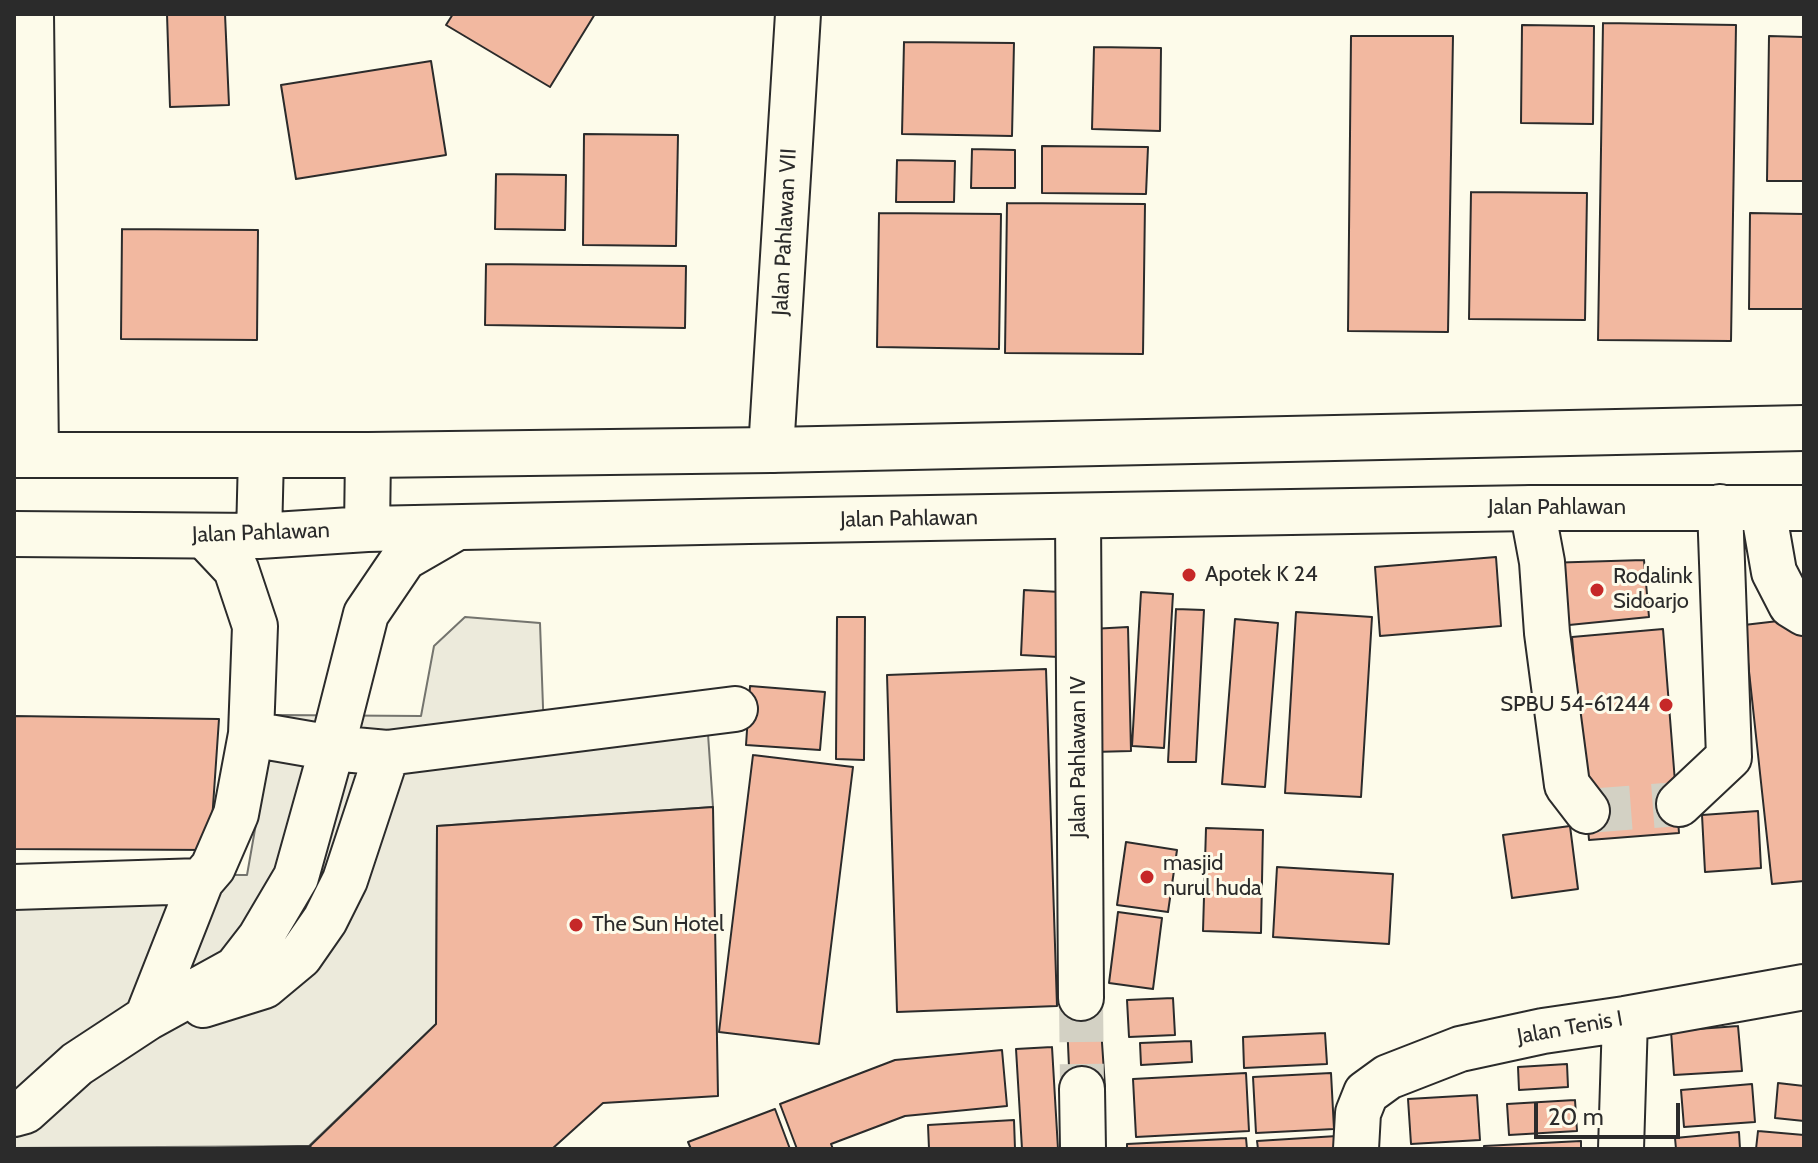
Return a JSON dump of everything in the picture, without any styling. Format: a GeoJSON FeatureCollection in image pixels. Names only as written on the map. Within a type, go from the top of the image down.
{"type":"FeatureCollection","features":[{"type":"Feature","properties":{"kind":"main road"},"geometry":{"type":"LineString","coordinates":[[31,14],[25,455],[261,456],[771,450],[1804,428]]}},
{"type":"Feature","properties":{"kind":"main road","name":"Jalan Pahlawan VII"},"geometry":{"type":"LineString","coordinates":[[771,450],[798,14]]}},
{"type":"Feature","properties":{"kind":"main road"},"geometry":{"type":"LineString","coordinates":[[367,529],[368,455]]}},
{"type":"Feature","properties":{"kind":"main road"},"geometry":{"type":"LineString","coordinates":[[259,536],[261,456]]}},
{"type":"Feature","properties":{"kind":"main road"},"geometry":{"type":"LineString","coordinates":[[1679,804],[1729,757],[1720,507]]}},
{"type":"Feature","properties":{"kind":"main road"},"geometry":{"type":"LineString","coordinates":[[1532,508],[1542,562],[1547,633],[1567,785],[1587,811]]}},
{"type":"Feature","properties":{"kind":"main road","name":"Jalan Pahlawan"},"geometry":{"type":"LineString","coordinates":[[14,534],[259,536],[367,529],[1532,508],[1784,508]]}},
{"type":"Feature","properties":{"kind":"main road"},"geometry":{"type":"LineString","coordinates":[[1784,508],[1774,572],[1791,605],[1804,613]]}},
{"type":"Feature","properties":{"kind":"main road","name":"Jalan Pahlawan IV"},"geometry":{"type":"LineString","coordinates":[[1078,516],[1081,998]]}},
{"type":"Feature","properties":{"kind":"main road"},"geometry":{"type":"LineString","coordinates":[[14,1114],[25,1111],[77,1064],[147,1018],[236,969],[260,938],[296,877],[366,614],[404,558],[456,528]]}},
{"type":"Feature","properties":{"kind":"main road"},"geometry":{"type":"LineString","coordinates":[[147,1018],[201,881],[213,867],[236,814],[251,734],[255,626],[236,569],[205,536]]}},
{"type":"Feature","properties":{"kind":"main road"},"geometry":{"type":"LineString","coordinates":[[251,734],[332,748],[387,753],[735,709]]}},
{"type":"Feature","properties":{"kind":"main road"},"geometry":{"type":"LineString","coordinates":[[147,1018],[217,1002],[264,986],[300,956],[325,920],[345,880],[387,753]]}},
{"type":"Feature","properties":{"kind":"main road"},"geometry":{"type":"LineString","coordinates":[[14,887],[201,881]]}},
{"type":"Feature","properties":{"kind":"main road","name":"Jalan Tenis I"},"geometry":{"type":"LineString","coordinates":[[1357,1131],[1366,1093],[1388,1077],[1460,1049],[1543,1031],[1804,987]]}},
{"type":"Feature","properties":{"kind":"main road"},"geometry":{"type":"LineString","coordinates":[[1621,1149],[1625,1019]]}},
{"type":"Feature","properties":{"kind":"main road"},"geometry":{"type":"LineString","coordinates":[[1082,1089],[1083,1149]]}},
{"type":"Feature","properties":{"kind":"shaded area"},"geometry":{"type":"Polygon","coordinates":[[[465,617],[540,623],[544,735],[708,734],[713,807],[437,826],[436,1024],[309,1146],[14,1148],[14,874],[247,875],[275,715],[421,716],[434,646],[465,617]]]}},
{"type":"Feature","properties":{"kind":"building"},"geometry":{"type":"Polygon","coordinates":[[[167,14],[225,14],[229,105],[170,107],[167,14]]]}},
{"type":"Feature","properties":{"kind":"building"},"geometry":{"type":"Polygon","coordinates":[[[453,14],[595,14],[550,87],[446,25],[453,14]]]}},
{"type":"Feature","properties":{"kind":"building"},"geometry":{"type":"Polygon","coordinates":[[[1603,23],[1736,25],[1731,341],[1598,340],[1603,23]]]}},
{"type":"Feature","properties":{"kind":"building"},"geometry":{"type":"Polygon","coordinates":[[[1522,25],[1594,26],[1593,124],[1521,123],[1522,25]]]}},
{"type":"Feature","properties":{"kind":"building"},"geometry":{"type":"Polygon","coordinates":[[[1351,36],[1453,36],[1448,332],[1348,331],[1351,36]]]}},
{"type":"Feature","properties":{"kind":"building"},"geometry":{"type":"Polygon","coordinates":[[[1769,36],[1804,37],[1804,181],[1767,181],[1769,36]]]}},
{"type":"Feature","properties":{"kind":"building"},"geometry":{"type":"Polygon","coordinates":[[[904,42],[1014,43],[1012,136],[902,134],[904,42]]]}},
{"type":"Feature","properties":{"kind":"building"},"geometry":{"type":"Polygon","coordinates":[[[1094,47],[1161,48],[1160,131],[1092,129],[1094,47]]]}},
{"type":"Feature","properties":{"kind":"building"},"geometry":{"type":"Polygon","coordinates":[[[431,61],[446,155],[296,179],[281,85],[431,61]]]}},
{"type":"Feature","properties":{"kind":"building"},"geometry":{"type":"Polygon","coordinates":[[[584,134],[678,135],[676,246],[583,245],[584,134]]]}},
{"type":"Feature","properties":{"kind":"building"},"geometry":{"type":"Polygon","coordinates":[[[1042,146],[1148,147],[1146,194],[1042,193],[1042,146]]]}},
{"type":"Feature","properties":{"kind":"building"},"geometry":{"type":"Polygon","coordinates":[[[972,149],[1015,150],[1015,188],[971,188],[972,149]]]}},
{"type":"Feature","properties":{"kind":"building"},"geometry":{"type":"Polygon","coordinates":[[[897,160],[955,161],[954,202],[896,202],[897,160]]]}},
{"type":"Feature","properties":{"kind":"building"},"geometry":{"type":"Polygon","coordinates":[[[496,174],[566,175],[565,230],[495,229],[496,174]]]}},
{"type":"Feature","properties":{"kind":"building"},"geometry":{"type":"Polygon","coordinates":[[[1471,192],[1587,193],[1585,320],[1469,319],[1471,192]]]}},
{"type":"Feature","properties":{"kind":"building"},"geometry":{"type":"Polygon","coordinates":[[[1007,203],[1145,204],[1143,354],[1005,353],[1007,203]]]}},
{"type":"Feature","properties":{"kind":"building"},"geometry":{"type":"Polygon","coordinates":[[[879,213],[1001,214],[999,349],[877,347],[879,213]]]}},
{"type":"Feature","properties":{"kind":"building"},"geometry":{"type":"Polygon","coordinates":[[[1750,213],[1804,214],[1804,309],[1749,309],[1750,213]]]}},
{"type":"Feature","properties":{"kind":"building"},"geometry":{"type":"Polygon","coordinates":[[[122,229],[258,230],[257,340],[121,339],[122,229]]]}},
{"type":"Feature","properties":{"kind":"building"},"geometry":{"type":"Polygon","coordinates":[[[486,264],[686,266],[685,328],[485,325],[486,264]]]}},
{"type":"Feature","properties":{"kind":"building"},"geometry":{"type":"Polygon","coordinates":[[[1496,557],[1501,626],[1380,636],[1375,567],[1496,557]]]}},
{"type":"Feature","properties":{"kind":"building","name":"Rodalink Sidoarjo"},"geometry":{"type":"Polygon","coordinates":[[[1644,560],[1649,617],[1549,627],[1545,563],[1644,560]]]}},
{"type":"Feature","properties":{"kind":"building"},"geometry":{"type":"Polygon","coordinates":[[[1024,590],[1060,592],[1058,657],[1021,655],[1024,590]]]}},
{"type":"Feature","properties":{"kind":"building"},"geometry":{"type":"Polygon","coordinates":[[[1141,592],[1173,594],[1164,748],[1132,746],[1141,592]]]}},
{"type":"Feature","properties":{"kind":"building"},"geometry":{"type":"Polygon","coordinates":[[[1176,609],[1204,610],[1196,762],[1168,762],[1176,609]]]}},
{"type":"Feature","properties":{"kind":"building"},"geometry":{"type":"Polygon","coordinates":[[[1296,612],[1372,617],[1361,797],[1285,793],[1296,612]]]}},
{"type":"Feature","properties":{"kind":"building"},"geometry":{"type":"Polygon","coordinates":[[[837,617],[865,617],[864,760],[836,759],[837,617]]]}},
{"type":"Feature","properties":{"kind":"building"},"geometry":{"type":"Polygon","coordinates":[[[1804,618],[1804,881],[1772,884],[1744,625],[1804,618]]]}},
{"type":"Feature","properties":{"kind":"building"},"geometry":{"type":"Polygon","coordinates":[[[1235,619],[1278,623],[1265,787],[1222,784],[1235,619]]]}},
{"type":"Feature","properties":{"kind":"building"},"geometry":{"type":"Polygon","coordinates":[[[1128,627],[1131,751],[1093,752],[1091,629],[1128,627]]]}},
{"type":"Feature","properties":{"kind":"building"},"geometry":{"type":"Polygon","coordinates":[[[1663,629],[1679,833],[1589,840],[1572,637],[1663,629]]]}},
{"type":"Feature","properties":{"kind":"building"},"geometry":{"type":"Polygon","coordinates":[[[1046,669],[1057,1006],[897,1012],[887,675],[1046,669]]]}},
{"type":"Feature","properties":{"kind":"building"},"geometry":{"type":"Polygon","coordinates":[[[750,686],[825,692],[820,750],[746,745],[750,686]]]}},
{"type":"Feature","properties":{"kind":"building"},"geometry":{"type":"Polygon","coordinates":[[[14,716],[219,719],[210,850],[14,849],[14,716]]]}},
{"type":"Feature","properties":{"kind":"building"},"geometry":{"type":"Polygon","coordinates":[[[753,755],[853,767],[819,1044],[719,1032],[753,755]]]}},
{"type":"Feature","properties":{"kind":"building","name":"The Sun Hotel"},"geometry":{"type":"Polygon","coordinates":[[[713,807],[718,1096],[603,1103],[552,1149],[312,1149],[310,1146],[436,1024],[437,826],[713,807]]]}},
{"type":"Feature","properties":{"kind":"building"},"geometry":{"type":"Polygon","coordinates":[[[1758,811],[1761,868],[1705,872],[1702,815],[1758,811]]]}},
{"type":"Feature","properties":{"kind":"building"},"geometry":{"type":"Polygon","coordinates":[[[1570,826],[1578,889],[1512,898],[1503,835],[1570,826]]]}},
{"type":"Feature","properties":{"kind":"building"},"geometry":{"type":"Polygon","coordinates":[[[1206,828],[1263,830],[1261,933],[1203,931],[1206,828]]]}},
{"type":"Feature","properties":{"kind":"building","name":"masjid nurul huda"},"geometry":{"type":"Polygon","coordinates":[[[1126,842],[1177,850],[1168,912],[1117,905],[1126,842]]]}},
{"type":"Feature","properties":{"kind":"building"},"geometry":{"type":"Polygon","coordinates":[[[1277,867],[1393,874],[1389,944],[1273,937],[1277,867]]]}},
{"type":"Feature","properties":{"kind":"building"},"geometry":{"type":"Polygon","coordinates":[[[1118,912],[1162,918],[1153,989],[1109,983],[1118,912]]]}},
{"type":"Feature","properties":{"kind":"building"},"geometry":{"type":"Polygon","coordinates":[[[1099,998],[1105,1087],[1070,1090],[1066,999],[1099,998]]]}},
{"type":"Feature","properties":{"kind":"building"},"geometry":{"type":"Polygon","coordinates":[[[1173,998],[1175,1035],[1129,1037],[1127,1000],[1173,998]]]}},
{"type":"Feature","properties":{"kind":"building"},"geometry":{"type":"Polygon","coordinates":[[[1738,1026],[1742,1071],[1674,1075],[1671,1031],[1738,1026]]]}},
{"type":"Feature","properties":{"kind":"building"},"geometry":{"type":"Polygon","coordinates":[[[1325,1033],[1327,1064],[1244,1068],[1243,1037],[1325,1033]]]}},
{"type":"Feature","properties":{"kind":"building"},"geometry":{"type":"Polygon","coordinates":[[[1191,1041],[1192,1062],[1141,1065],[1140,1043],[1191,1041]]]}},
{"type":"Feature","properties":{"kind":"building"},"geometry":{"type":"Polygon","coordinates":[[[1052,1047],[1058,1149],[1022,1149],[1016,1049],[1052,1047]]]}},
{"type":"Feature","properties":{"kind":"building"},"geometry":{"type":"Polygon","coordinates":[[[1002,1050],[1007,1106],[905,1116],[831,1144],[833,1149],[797,1149],[780,1104],[895,1060],[1002,1050]]]}},
{"type":"Feature","properties":{"kind":"building"},"geometry":{"type":"Polygon","coordinates":[[[1567,1064],[1568,1087],[1519,1090],[1518,1067],[1567,1064]]]}},
{"type":"Feature","properties":{"kind":"building"},"geometry":{"type":"Polygon","coordinates":[[[1246,1073],[1249,1131],[1136,1137],[1133,1079],[1246,1073]]]}},
{"type":"Feature","properties":{"kind":"building"},"geometry":{"type":"Polygon","coordinates":[[[1331,1073],[1334,1129],[1256,1133],[1253,1077],[1331,1073]]]}},
{"type":"Feature","properties":{"kind":"building"},"geometry":{"type":"Polygon","coordinates":[[[1778,1083],[1804,1086],[1804,1121],[1775,1118],[1778,1083]]]}},
{"type":"Feature","properties":{"kind":"building"},"geometry":{"type":"Polygon","coordinates":[[[1752,1084],[1755,1122],[1684,1127],[1681,1090],[1752,1084]]]}},
{"type":"Feature","properties":{"kind":"building"},"geometry":{"type":"Polygon","coordinates":[[[1477,1095],[1480,1140],[1411,1144],[1408,1099],[1477,1095]]]}},
{"type":"Feature","properties":{"kind":"building"},"geometry":{"type":"Polygon","coordinates":[[[1575,1100],[1577,1131],[1509,1135],[1507,1104],[1575,1100]]]}},
{"type":"Feature","properties":{"kind":"building"},"geometry":{"type":"Polygon","coordinates":[[[775,1109],[790,1149],[691,1149],[688,1142],[775,1109]]]}},
{"type":"Feature","properties":{"kind":"building"},"geometry":{"type":"Polygon","coordinates":[[[1014,1120],[1015,1149],[929,1149],[928,1125],[1014,1120]]]}},
{"type":"Feature","properties":{"kind":"building"},"geometry":{"type":"Polygon","coordinates":[[[1758,1131],[1804,1135],[1804,1149],[1756,1149],[1758,1131]]]}},
{"type":"Feature","properties":{"kind":"building"},"geometry":{"type":"Polygon","coordinates":[[[1739,1132],[1740,1149],[1676,1149],[1675,1138],[1739,1132]]]}},
{"type":"Feature","properties":{"kind":"building"},"geometry":{"type":"Polygon","coordinates":[[[1337,1136],[1337,1149],[1258,1149],[1257,1141],[1337,1136]]]}},
{"type":"Feature","properties":{"kind":"building"},"geometry":{"type":"Polygon","coordinates":[[[1246,1138],[1247,1149],[1127,1149],[1127,1144],[1246,1138]]]}},
{"type":"Feature","properties":{"kind":"building"},"geometry":{"type":"Polygon","coordinates":[[[1581,1141],[1581,1149],[1484,1149],[1484,1146],[1581,1141]]]}},
{"type":"Feature","properties":{"kind":"building"},"geometry":{"type":"Polygon","coordinates":[[[310,1146],[309,1149],[167,1149],[310,1146]]]}},
{"type":"Feature","properties":{"kind":"tunnel"},"geometry":{"type":"LineString","coordinates":[[1587,811],[1679,804]]}},
{"type":"Feature","properties":{"kind":"tunnel"},"geometry":{"type":"LineString","coordinates":[[1081,998],[1082,1089]]}},
{"type":"Feature","properties":{"kind":"place","name":"Apotek K 24"},"geometry":{"type":"Point","coordinates":[1189,575]}},
{"type":"Feature","properties":{"kind":"place","name":"Rodalink Sidoarjo"},"geometry":{"type":"Point","coordinates":[1597,590]}},
{"type":"Feature","properties":{"kind":"place","name":"SPBU 54-61244"},"geometry":{"type":"Point","coordinates":[1666,705]}},
{"type":"Feature","properties":{"kind":"place","name":"masjid nurul huda"},"geometry":{"type":"Point","coordinates":[1147,877]}},
{"type":"Feature","properties":{"kind":"place","name":"The Sun Hotel"},"geometry":{"type":"Point","coordinates":[576,925]}}]}
